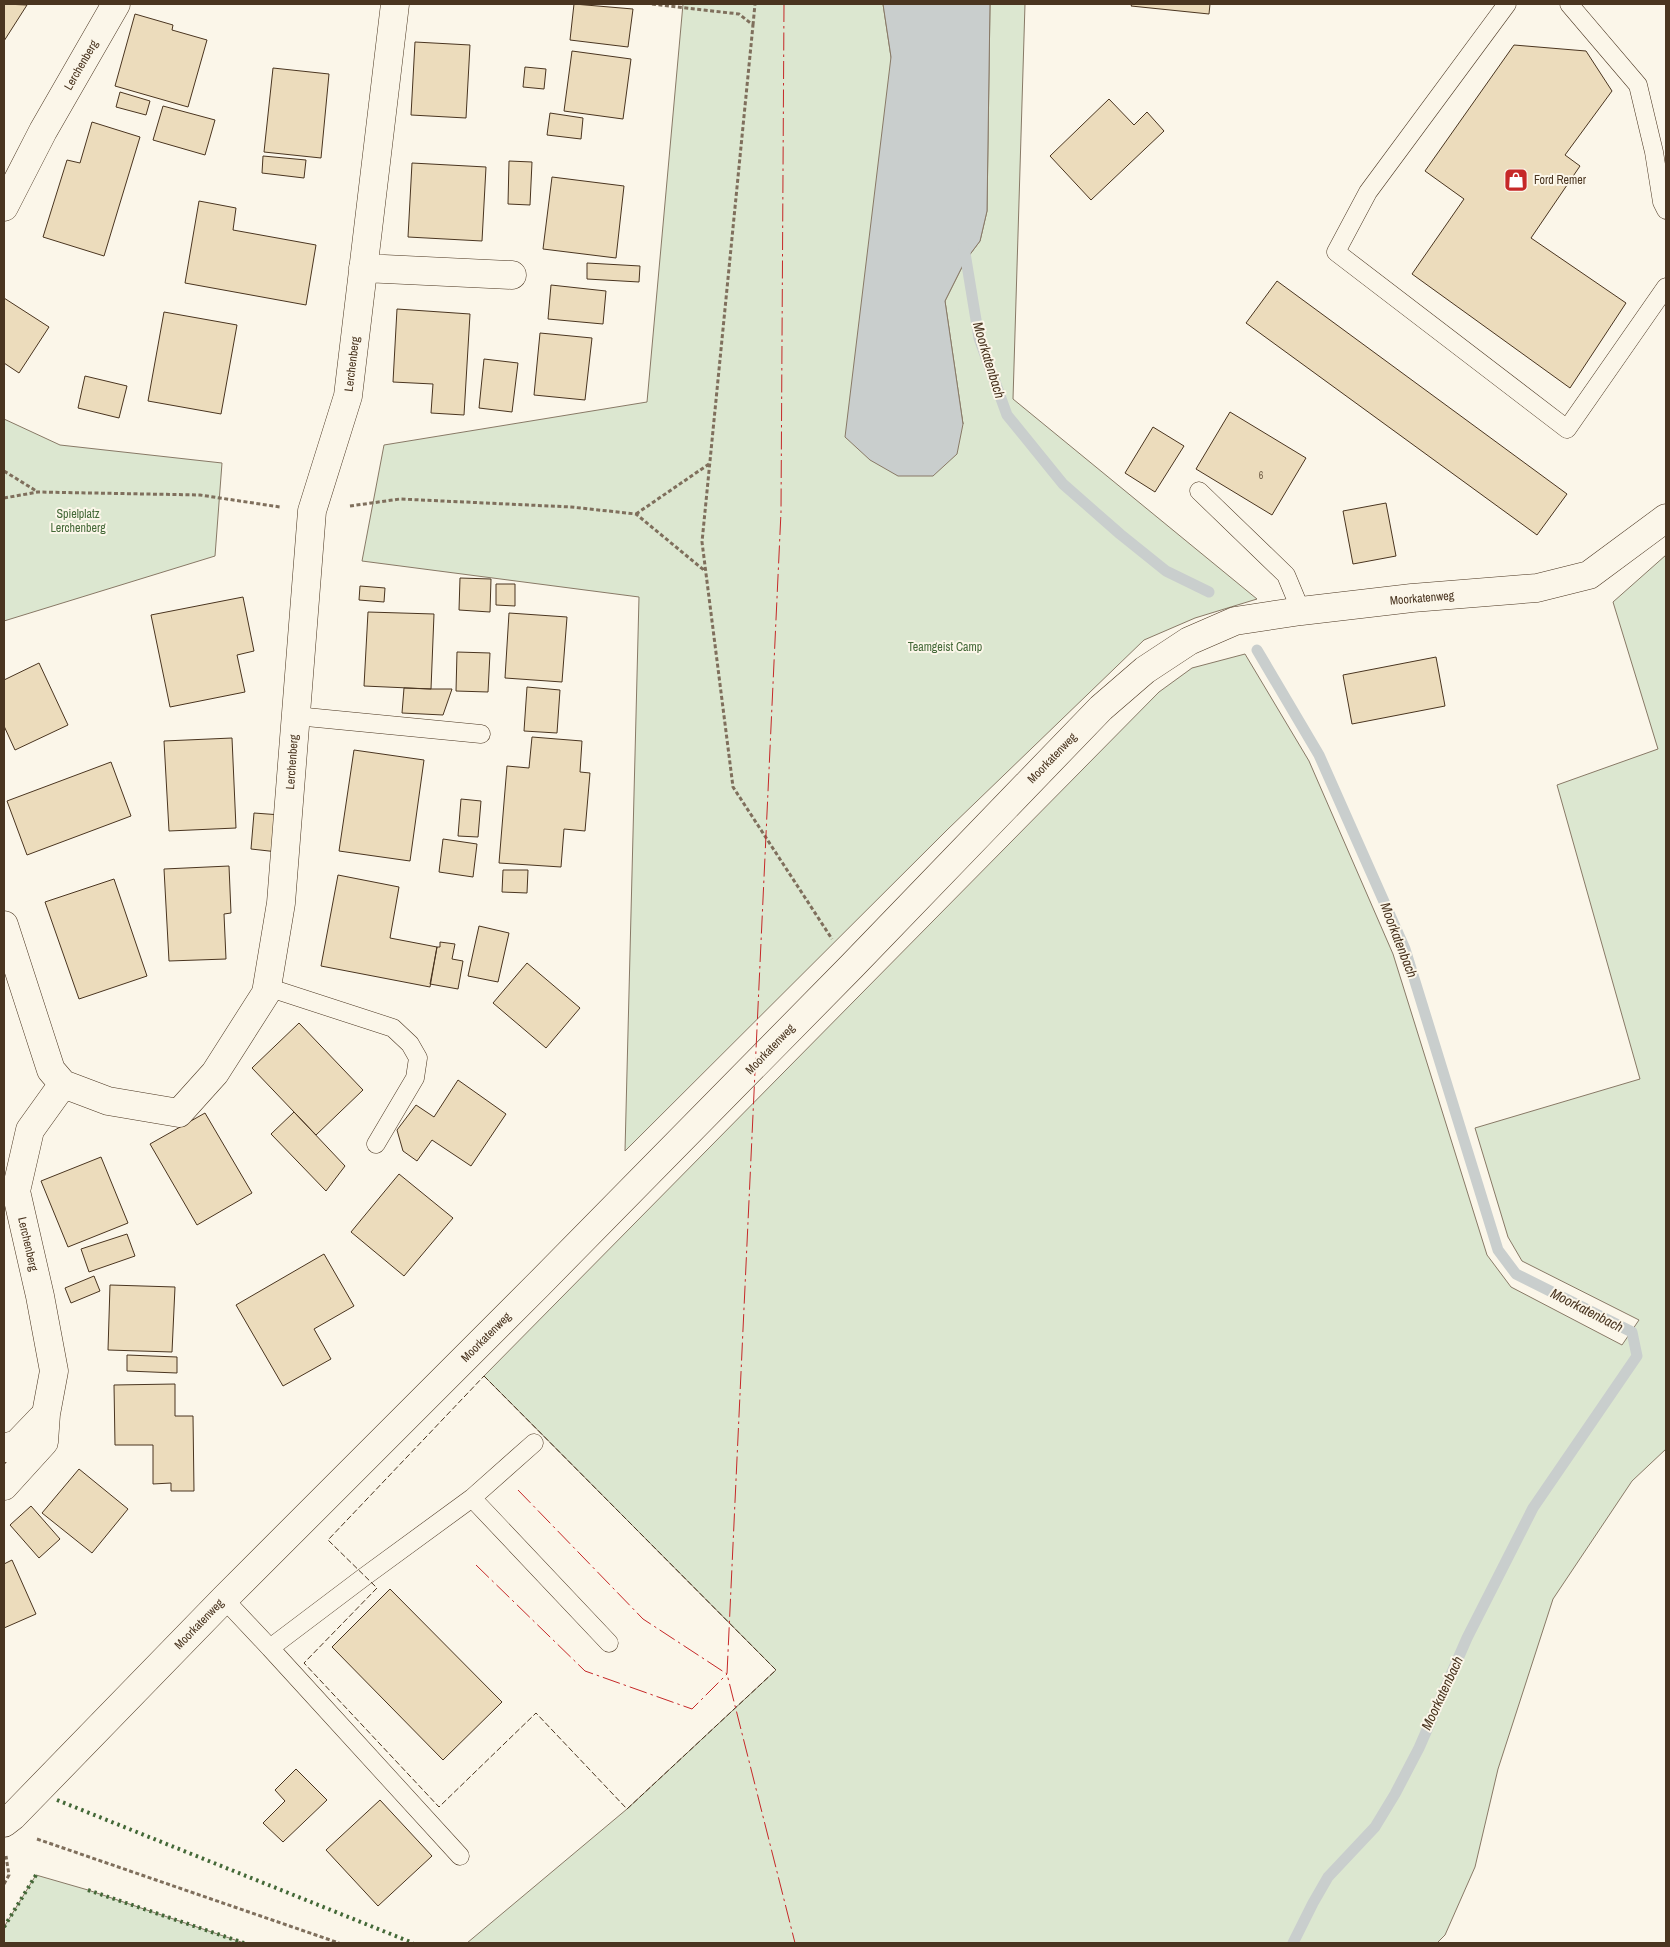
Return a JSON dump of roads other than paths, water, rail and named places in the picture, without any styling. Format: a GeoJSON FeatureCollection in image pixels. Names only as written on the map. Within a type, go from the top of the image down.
{"type":"FeatureCollection","features":[{"type":"Feature","properties":{"kind":"street","name":"Lerchenberg"},"geometry":{"type":"LineString","coordinates":[[4,207],[43,131],[116,4]]}},
{"type":"Feature","properties":{"kind":"street","name":"Lerchenberg"},"geometry":{"type":"LineString","coordinates":[[4,1486],[44,1442],[46,1414],[54,1371],[40,1296],[16,1190],[30,1130],[63,1084],[108,1101],[179,1113],[215,1073],[266,993],[282,903],[312,511],[348,396],[395,4]]}},
{"type":"Feature","properties":{"kind":"street"},"geometry":{"type":"LineString","coordinates":[[364,268],[512,275]]}},
{"type":"Feature","properties":{"kind":"street","name":"Moorkatenweg"},"geometry":{"type":"LineString","coordinates":[[4,1823],[851,967],[1101,708],[1145,670],[1188,641],[1235,621],[1412,598],[1538,588],[1589,574],[1666,518]]}},
{"type":"Feature","properties":{"kind":"street"},"geometry":{"type":"LineString","coordinates":[[4,924],[51,1070],[63,1084]]}},
{"type":"Feature","properties":{"kind":"street"},"geometry":{"type":"LineString","coordinates":[[4,1448],[17,1444],[46,1414]]}},
{"type":"Feature","properties":{"kind":"lane"},"geometry":{"type":"LineString","coordinates":[[1507,4],[1368,192],[1336,252],[1567,428],[1666,287]]}},
{"type":"Feature","properties":{"kind":"lane"},"geometry":{"type":"LineString","coordinates":[[1569,4],[1638,86],[1654,152],[1662,202],[1666,210]]}},
{"type":"Feature","properties":{"kind":"lane"},"geometry":{"type":"LineString","coordinates":[[1199,491],[1286,575],[1301,611]]}},
{"type":"Feature","properties":{"kind":"lane"},"geometry":{"type":"LineString","coordinates":[[296,716],[481,734]]}},
{"type":"Feature","properties":{"kind":"lane"},"geometry":{"type":"LineString","coordinates":[[267,987],[393,1028],[410,1044],[418,1058],[415,1078],[376,1144]]}},
{"type":"Feature","properties":{"kind":"lane"},"geometry":{"type":"LineString","coordinates":[[270,1648],[472,1498],[534,1443]]}},
{"type":"Feature","properties":{"kind":"lane"},"geometry":{"type":"LineString","coordinates":[[472,1498],[609,1643]]}},
{"type":"Feature","properties":{"kind":"lane"},"geometry":{"type":"LineString","coordinates":[[224,1599],[460,1856]]}},
{"type":"Feature","properties":{"kind":"waterway","name":"Moorkatenbach"},"geometry":{"type":"LineString","coordinates":[[964,247],[979,338],[1007,415],[1063,484],[1120,534],[1166,571],[1209,592]]}},
{"type":"Feature","properties":{"kind":"waterway","name":"Moorkatenbach"},"geometry":{"type":"LineString","coordinates":[[1257,650],[1319,755],[1405,949],[1498,1250],[1516,1274],[1632,1332],[1637,1356],[1533,1508],[1467,1638],[1419,1748],[1395,1794],[1375,1827],[1328,1877],[1293,1943]]}},
{"type":"Feature","properties":{"kind":"place","name":"Ford Remer"},"geometry":{"type":"Point","coordinates":[1516,180]}},
{"type":"Feature","properties":{"kind":"park label","name":"Spielplatz Lerchenberg"},"geometry":{"type":"Point","coordinates":[78,521]}},
{"type":"Feature","properties":{"kind":"park label","name":"Teamgeist Camp"},"geometry":{"type":"Point","coordinates":[945,647]}}]}
